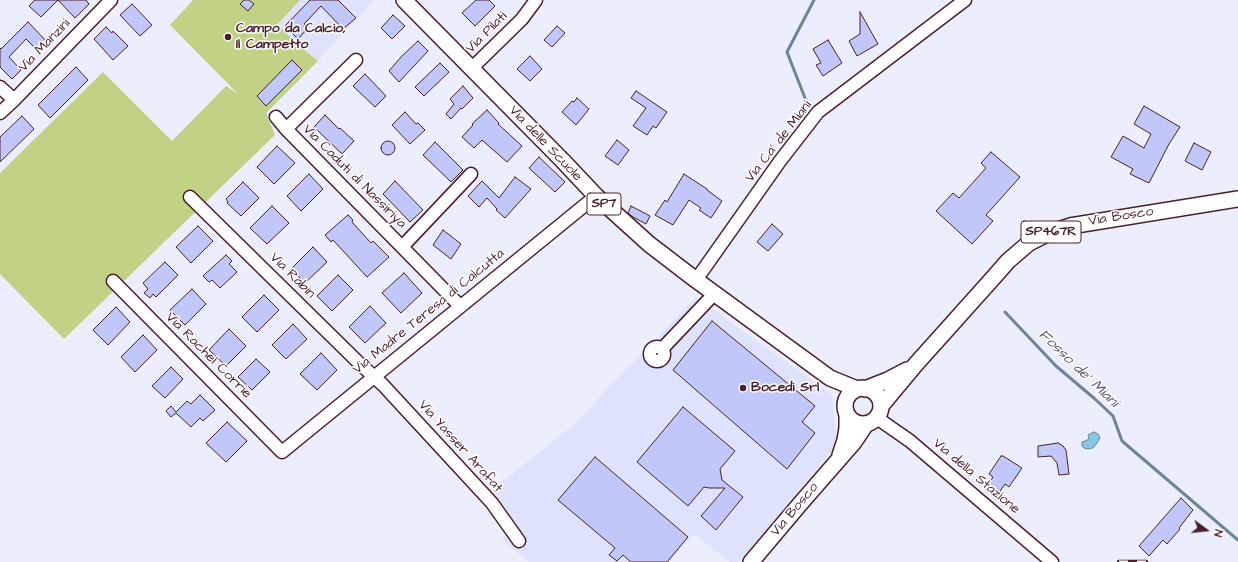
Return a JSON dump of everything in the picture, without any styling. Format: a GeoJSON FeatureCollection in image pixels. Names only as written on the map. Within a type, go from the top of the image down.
{"type":"FeatureCollection","features":[{"type":"Feature","properties":{"kind":"main road","name":"Via delle Scuole"},"geometry":{"type":"LineString","coordinates":[[404,0],[596,196],[649,244],[830,378],[861,389]]}},
{"type":"Feature","properties":{"kind":"main road","name":"Via Bosco"},"geometry":{"type":"LineString","coordinates":[[751,562],[854,442],[916,364],[1008,261],[1029,243],[1049,233],[1070,226],[1238,199]]}},
{"type":"Feature","properties":{"kind":"main road","name":"Via Bosco"},"geometry":{"type":"LineString","coordinates":[[838,459],[845,440],[847,428],[846,402],[848,396],[861,389],[888,380],[916,364]]}},
{"type":"Feature","properties":{"kind":"main road","name":"Via delle Scuole"},"geometry":{"type":"LineString","coordinates":[[830,378],[846,411]]}},
{"type":"Feature","properties":{"kind":"main road"},"geometry":{"type":"LineString","coordinates":[[846,411],[850,419],[855,423],[861,424],[875,416],[877,395],[873,392],[861,389]]}},
{"type":"Feature","properties":{"kind":"street","name":"Via Pilati"},"geometry":{"type":"LineString","coordinates":[[472,68],[522,19],[536,0]]}},
{"type":"Feature","properties":{"kind":"street","name":"Via Ca' de Miani"},"geometry":{"type":"LineString","coordinates":[[696,280],[780,161],[818,112],[965,0]]}},
{"type":"Feature","properties":{"kind":"street","name":"Via Manzini"},"geometry":{"type":"LineString","coordinates":[[0,113],[109,1]]}},
{"type":"Feature","properties":{"kind":"street","name":"Via Caduti di Nassiriya"},"geometry":{"type":"LineString","coordinates":[[286,128],[356,60]]}},
{"type":"Feature","properties":{"kind":"street"},"geometry":{"type":"LineString","coordinates":[[0,87],[14,100]]}},
{"type":"Feature","properties":{"kind":"street","name":"Via Caduti di Nassiriya"},"geometry":{"type":"LineString","coordinates":[[276,117],[460,306]]}},
{"type":"Feature","properties":{"kind":"street","name":"Via Caduti di Nassiriya"},"geometry":{"type":"LineString","coordinates":[[402,247],[471,174]]}},
{"type":"Feature","properties":{"kind":"street","name":"Via Rabin"},"geometry":{"type":"LineString","coordinates":[[190,196],[348,352],[375,376]]}},
{"type":"Feature","properties":{"kind":"street","name":"Via Madre Teresa di Calcutta"},"geometry":{"type":"LineString","coordinates":[[282,452],[596,196]]}},
{"type":"Feature","properties":{"kind":"street","name":"Via Rachel Corrie"},"geometry":{"type":"LineString","coordinates":[[113,281],[282,452]]}},
{"type":"Feature","properties":{"kind":"street"},"geometry":{"type":"LineString","coordinates":[[662,349],[715,293]]}},
{"type":"Feature","properties":{"kind":"street","name":"Via Yasser Arafat"},"geometry":{"type":"LineString","coordinates":[[375,376],[492,503],[519,541]]}},
{"type":"Feature","properties":{"kind":"street","name":"Via della Stazione"},"geometry":{"type":"LineString","coordinates":[[875,416],[910,441],[1052,562]]}},
{"type":"Feature","properties":{"kind":"shaded area"},"geometry":{"type":"Polygon","coordinates":[[[300,0],[374,0],[318,61],[296,43],[278,24],[300,0]]]}},
{"type":"Feature","properties":{"kind":"shaded area"},"geometry":{"type":"Polygon","coordinates":[[[696,297],[832,395],[837,444],[739,562],[730,562],[694,534],[669,562],[529,562],[502,540],[516,524],[493,489],[571,427],[696,297]]]}},
{"type":"Feature","properties":{"kind":"green space"},"geometry":{"type":"Polygon","coordinates":[[[193,0],[300,0],[278,24],[296,43],[318,61],[266,113],[275,135],[64,339],[0,274],[0,173],[103,72],[172,141],[226,86],[238,94],[170,25],[193,0]]]}},
{"type":"Feature","properties":{"kind":"water"},"geometry":{"type":"Polygon","coordinates":[[[1094,432],[1098,434],[1100,438],[1097,443],[1093,448],[1084,448],[1082,446],[1082,442],[1089,439],[1088,435],[1094,432]]]}},
{"type":"Feature","properties":{"kind":"building"},"geometry":{"type":"Polygon","coordinates":[[[35,0],[58,0],[41,17],[29,6],[35,0]]]}},
{"type":"Feature","properties":{"kind":"building"},"geometry":{"type":"Polygon","coordinates":[[[58,0],[86,0],[89,4],[75,18],[58,0]]]}},
{"type":"Feature","properties":{"kind":"building"},"geometry":{"type":"Polygon","coordinates":[[[244,0],[249,0],[254,4],[248,11],[240,4],[244,0]]]}},
{"type":"Feature","properties":{"kind":"building"},"geometry":{"type":"Polygon","coordinates":[[[310,0],[338,0],[356,18],[343,29],[321,6],[304,24],[308,28],[298,39],[285,26],[310,0]]]}},
{"type":"Feature","properties":{"kind":"building"},"geometry":{"type":"Polygon","coordinates":[[[476,0],[489,0],[495,6],[475,26],[462,13],[476,0]]]}},
{"type":"Feature","properties":{"kind":"building"},"geometry":{"type":"Polygon","coordinates":[[[132,4],[152,25],[140,36],[120,15],[132,4]]]}},
{"type":"Feature","properties":{"kind":"building"},"geometry":{"type":"Polygon","coordinates":[[[860,12],[878,44],[857,56],[849,41],[860,34],[860,12]]]}},
{"type":"Feature","properties":{"kind":"building"},"geometry":{"type":"Polygon","coordinates":[[[393,15],[405,26],[392,39],[381,28],[393,15]]]}},
{"type":"Feature","properties":{"kind":"building"},"geometry":{"type":"Polygon","coordinates":[[[28,22],[48,43],[39,52],[26,39],[9,57],[21,70],[12,79],[0,67],[0,48],[1,49],[28,22]]]}},
{"type":"Feature","properties":{"kind":"building"},"geometry":{"type":"Polygon","coordinates":[[[557,26],[565,33],[552,47],[544,40],[557,26]]]}},
{"type":"Feature","properties":{"kind":"building"},"geometry":{"type":"Polygon","coordinates":[[[106,27],[112,33],[113,31],[128,46],[113,60],[94,39],[106,27]]]}},
{"type":"Feature","properties":{"kind":"building"},"geometry":{"type":"Polygon","coordinates":[[[828,40],[842,63],[823,76],[816,65],[821,63],[813,49],[828,40]]]}},
{"type":"Feature","properties":{"kind":"building"},"geometry":{"type":"Polygon","coordinates":[[[418,41],[428,51],[399,82],[389,71],[418,41]]]}},
{"type":"Feature","properties":{"kind":"building"},"geometry":{"type":"Polygon","coordinates":[[[530,56],[542,69],[530,81],[517,69],[530,56]]]}},
{"type":"Feature","properties":{"kind":"building"},"geometry":{"type":"Polygon","coordinates":[[[292,60],[302,70],[266,106],[257,96],[292,60]]]}},
{"type":"Feature","properties":{"kind":"building"},"geometry":{"type":"Polygon","coordinates":[[[440,63],[449,72],[424,96],[415,87],[440,63]]]}},
{"type":"Feature","properties":{"kind":"building"},"geometry":{"type":"Polygon","coordinates":[[[76,67],[88,80],[50,118],[38,105],[76,67]]]}},
{"type":"Feature","properties":{"kind":"building"},"geometry":{"type":"Polygon","coordinates":[[[365,74],[386,96],[375,107],[353,86],[365,74]]]}},
{"type":"Feature","properties":{"kind":"building"},"geometry":{"type":"Polygon","coordinates":[[[463,86],[473,98],[451,119],[446,114],[454,104],[450,99],[463,86]]]}},
{"type":"Feature","properties":{"kind":"building"},"geometry":{"type":"Polygon","coordinates":[[[636,91],[667,112],[656,128],[653,126],[647,135],[633,126],[646,108],[631,98],[636,91]]]}},
{"type":"Feature","properties":{"kind":"building"},"geometry":{"type":"Polygon","coordinates":[[[577,98],[589,109],[576,125],[562,112],[572,101],[574,102],[577,98]]]}},
{"type":"Feature","properties":{"kind":"building"},"geometry":{"type":"Polygon","coordinates":[[[1144,106],[1180,127],[1169,144],[1149,183],[1130,174],[1133,169],[1111,157],[1123,136],[1144,148],[1151,134],[1134,124],[1144,106]]]}},
{"type":"Feature","properties":{"kind":"building"},"geometry":{"type":"Polygon","coordinates":[[[487,110],[499,123],[498,124],[522,146],[507,162],[482,140],[474,148],[462,137],[473,125],[472,124],[487,110]]]}},
{"type":"Feature","properties":{"kind":"building"},"geometry":{"type":"Polygon","coordinates":[[[405,112],[416,124],[418,123],[425,130],[410,144],[392,125],[405,112]]]}},
{"type":"Feature","properties":{"kind":"building"},"geometry":{"type":"Polygon","coordinates":[[[325,115],[354,141],[342,154],[314,127],[325,115]]]}},
{"type":"Feature","properties":{"kind":"building"},"geometry":{"type":"Polygon","coordinates":[[[22,116],[34,129],[0,162],[0,137],[22,116]]]}},
{"type":"Feature","properties":{"kind":"building"},"geometry":{"type":"Polygon","coordinates":[[[617,140],[629,150],[618,165],[605,156],[617,140]]]}},
{"type":"Feature","properties":{"kind":"building"},"geometry":{"type":"Polygon","coordinates":[[[388,141],[393,143],[395,148],[393,153],[388,155],[383,153],[381,148],[383,143],[388,141]]]}},
{"type":"Feature","properties":{"kind":"building"},"geometry":{"type":"Polygon","coordinates":[[[435,142],[463,170],[451,182],[423,155],[435,142]]]}},
{"type":"Feature","properties":{"kind":"building"},"geometry":{"type":"Polygon","coordinates":[[[1194,143],[1211,152],[1202,170],[1185,161],[1194,143]]]}},
{"type":"Feature","properties":{"kind":"building"},"geometry":{"type":"Polygon","coordinates":[[[277,146],[295,163],[274,184],[257,167],[277,146]]]}},
{"type":"Feature","properties":{"kind":"building"},"geometry":{"type":"Polygon","coordinates":[[[991,152],[1020,177],[986,215],[993,221],[972,244],[936,211],[953,193],[959,198],[986,168],[981,163],[991,152]]]}},
{"type":"Feature","properties":{"kind":"building"},"geometry":{"type":"Polygon","coordinates":[[[539,157],[565,182],[555,192],[529,168],[539,157]]]}},
{"type":"Feature","properties":{"kind":"building"},"geometry":{"type":"Polygon","coordinates":[[[309,174],[323,189],[301,211],[287,196],[309,174]]]}},
{"type":"Feature","properties":{"kind":"building"},"geometry":{"type":"Polygon","coordinates":[[[684,174],[722,201],[711,218],[699,210],[701,208],[689,200],[673,225],[655,215],[665,200],[667,202],[684,174]]]}},
{"type":"Feature","properties":{"kind":"building"},"geometry":{"type":"Polygon","coordinates":[[[515,177],[531,189],[505,218],[496,210],[497,209],[487,198],[479,207],[468,196],[482,181],[499,198],[515,177]]]}},
{"type":"Feature","properties":{"kind":"building"},"geometry":{"type":"Polygon","coordinates":[[[395,181],[423,210],[410,222],[383,194],[395,181]]]}},
{"type":"Feature","properties":{"kind":"building"},"geometry":{"type":"Polygon","coordinates":[[[243,182],[259,198],[241,216],[227,203],[228,202],[226,199],[243,182]]]}},
{"type":"Feature","properties":{"kind":"building"},"geometry":{"type":"Polygon","coordinates":[[[272,206],[289,223],[267,244],[250,228],[272,206]]]}},
{"type":"Feature","properties":{"kind":"building"},"geometry":{"type":"Polygon","coordinates":[[[631,206],[650,216],[646,224],[628,213],[631,206]]]}},
{"type":"Feature","properties":{"kind":"building"},"geometry":{"type":"Polygon","coordinates":[[[348,215],[353,220],[352,222],[371,243],[373,241],[389,257],[367,277],[333,240],[331,242],[325,235],[348,215]]]}},
{"type":"Feature","properties":{"kind":"building"},"geometry":{"type":"Polygon","coordinates":[[[772,224],[783,234],[768,251],[757,242],[772,224]]]}},
{"type":"Feature","properties":{"kind":"building"},"geometry":{"type":"Polygon","coordinates":[[[198,226],[213,241],[191,263],[176,247],[198,226]]]}},
{"type":"Feature","properties":{"kind":"building"},"geometry":{"type":"Polygon","coordinates":[[[443,230],[461,244],[451,259],[433,245],[443,230]]]}},
{"type":"Feature","properties":{"kind":"building"},"geometry":{"type":"Polygon","coordinates":[[[313,247],[327,262],[305,283],[291,269],[313,247]]]}},
{"type":"Feature","properties":{"kind":"building"},"geometry":{"type":"Polygon","coordinates":[[[226,255],[232,261],[229,264],[237,272],[220,288],[212,280],[209,282],[203,276],[226,255]]]}},
{"type":"Feature","properties":{"kind":"building"},"geometry":{"type":"Polygon","coordinates":[[[165,262],[178,275],[156,297],[153,294],[150,298],[144,293],[148,289],[143,283],[165,262]]]}},
{"type":"Feature","properties":{"kind":"building"},"geometry":{"type":"Polygon","coordinates":[[[404,273],[422,293],[401,313],[382,293],[404,273]]]}},
{"type":"Feature","properties":{"kind":"building"},"geometry":{"type":"Polygon","coordinates":[[[338,275],[353,290],[332,311],[317,296],[338,275]]]}},
{"type":"Feature","properties":{"kind":"building"},"geometry":{"type":"Polygon","coordinates":[[[192,289],[206,304],[185,325],[170,310],[192,289]]]}},
{"type":"Feature","properties":{"kind":"building"},"geometry":{"type":"Polygon","coordinates":[[[264,295],[279,310],[257,332],[242,317],[264,295]]]}},
{"type":"Feature","properties":{"kind":"building"},"geometry":{"type":"Polygon","coordinates":[[[370,306],[386,323],[365,343],[349,327],[370,306]]]}},
{"type":"Feature","properties":{"kind":"building"},"geometry":{"type":"Polygon","coordinates":[[[116,307],[130,322],[108,345],[93,330],[116,307]]]}},
{"type":"Feature","properties":{"kind":"building","name":"Bocedi Srl"},"geometry":{"type":"Polygon","coordinates":[[[712,321],[815,406],[802,422],[815,433],[787,469],[673,370],[712,321]]]}},
{"type":"Feature","properties":{"kind":"building"},"geometry":{"type":"Polygon","coordinates":[[[293,324],[307,339],[286,359],[272,345],[293,324]]]}},
{"type":"Feature","properties":{"kind":"building"},"geometry":{"type":"Polygon","coordinates":[[[229,329],[246,346],[226,366],[209,350],[229,329]]]}},
{"type":"Feature","properties":{"kind":"building"},"geometry":{"type":"Polygon","coordinates":[[[143,335],[157,350],[135,372],[121,357],[143,335]]]}},
{"type":"Feature","properties":{"kind":"building"},"geometry":{"type":"Polygon","coordinates":[[[321,353],[337,370],[317,390],[300,374],[321,353]]]}},
{"type":"Feature","properties":{"kind":"building"},"geometry":{"type":"Polygon","coordinates":[[[256,359],[270,372],[252,390],[238,377],[256,359]]]}},
{"type":"Feature","properties":{"kind":"building"},"geometry":{"type":"Polygon","coordinates":[[[171,367],[183,379],[165,398],[152,386],[171,367]]]}},
{"type":"Feature","properties":{"kind":"building"},"geometry":{"type":"Polygon","coordinates":[[[200,395],[215,410],[203,421],[200,418],[191,427],[176,413],[171,417],[166,411],[171,406],[176,412],[187,401],[191,404],[200,395]]]}},
{"type":"Feature","properties":{"kind":"building"},"geometry":{"type":"Polygon","coordinates":[[[683,407],[735,451],[720,469],[722,480],[743,497],[716,530],[701,516],[725,488],[704,487],[688,506],[637,462],[683,407]]]}},
{"type":"Feature","properties":{"kind":"building"},"geometry":{"type":"Polygon","coordinates":[[[227,422],[247,441],[226,462],[206,443],[227,422]]]}},
{"type":"Feature","properties":{"kind":"building"},"geometry":{"type":"Polygon","coordinates":[[[1058,443],[1066,450],[1069,474],[1059,475],[1057,463],[1051,456],[1038,457],[1038,446],[1058,443]]]}},
{"type":"Feature","properties":{"kind":"building"},"geometry":{"type":"Polygon","coordinates":[[[1001,456],[1022,468],[1009,487],[1005,484],[996,497],[985,489],[993,477],[989,474],[1001,456]]]}},
{"type":"Feature","properties":{"kind":"building"},"geometry":{"type":"Polygon","coordinates":[[[595,457],[688,537],[667,562],[631,562],[623,555],[617,561],[609,555],[615,548],[558,500],[595,457]]]}},
{"type":"Feature","properties":{"kind":"building"},"geometry":{"type":"Polygon","coordinates":[[[1181,498],[1193,510],[1179,528],[1180,529],[1167,544],[1163,540],[1149,556],[1139,546],[1181,498]]]}},
{"type":"Feature","properties":{"kind":"waterway","name":"Fosso de' Miani"},"geometry":{"type":"LineString","coordinates":[[805,98],[787,52],[814,0]]}},
{"type":"Feature","properties":{"kind":"waterway","name":"Fosso de' Miani"},"geometry":{"type":"LineString","coordinates":[[1005,312],[1056,366],[1113,416],[1122,441],[1238,540]]}},
{"type":"Feature","properties":{"kind":"railway"},"geometry":{"type":"LineString","coordinates":[[1119,562],[1146,562]]}},
{"type":"Feature","properties":{"kind":"place","name":"Campo da Calcio, Il Campetto"},"geometry":{"type":"Point","coordinates":[228,37]}},
{"type":"Feature","properties":{"kind":"place","name":"Bocedi Srl"},"geometry":{"type":"Point","coordinates":[743,388]}}]}
